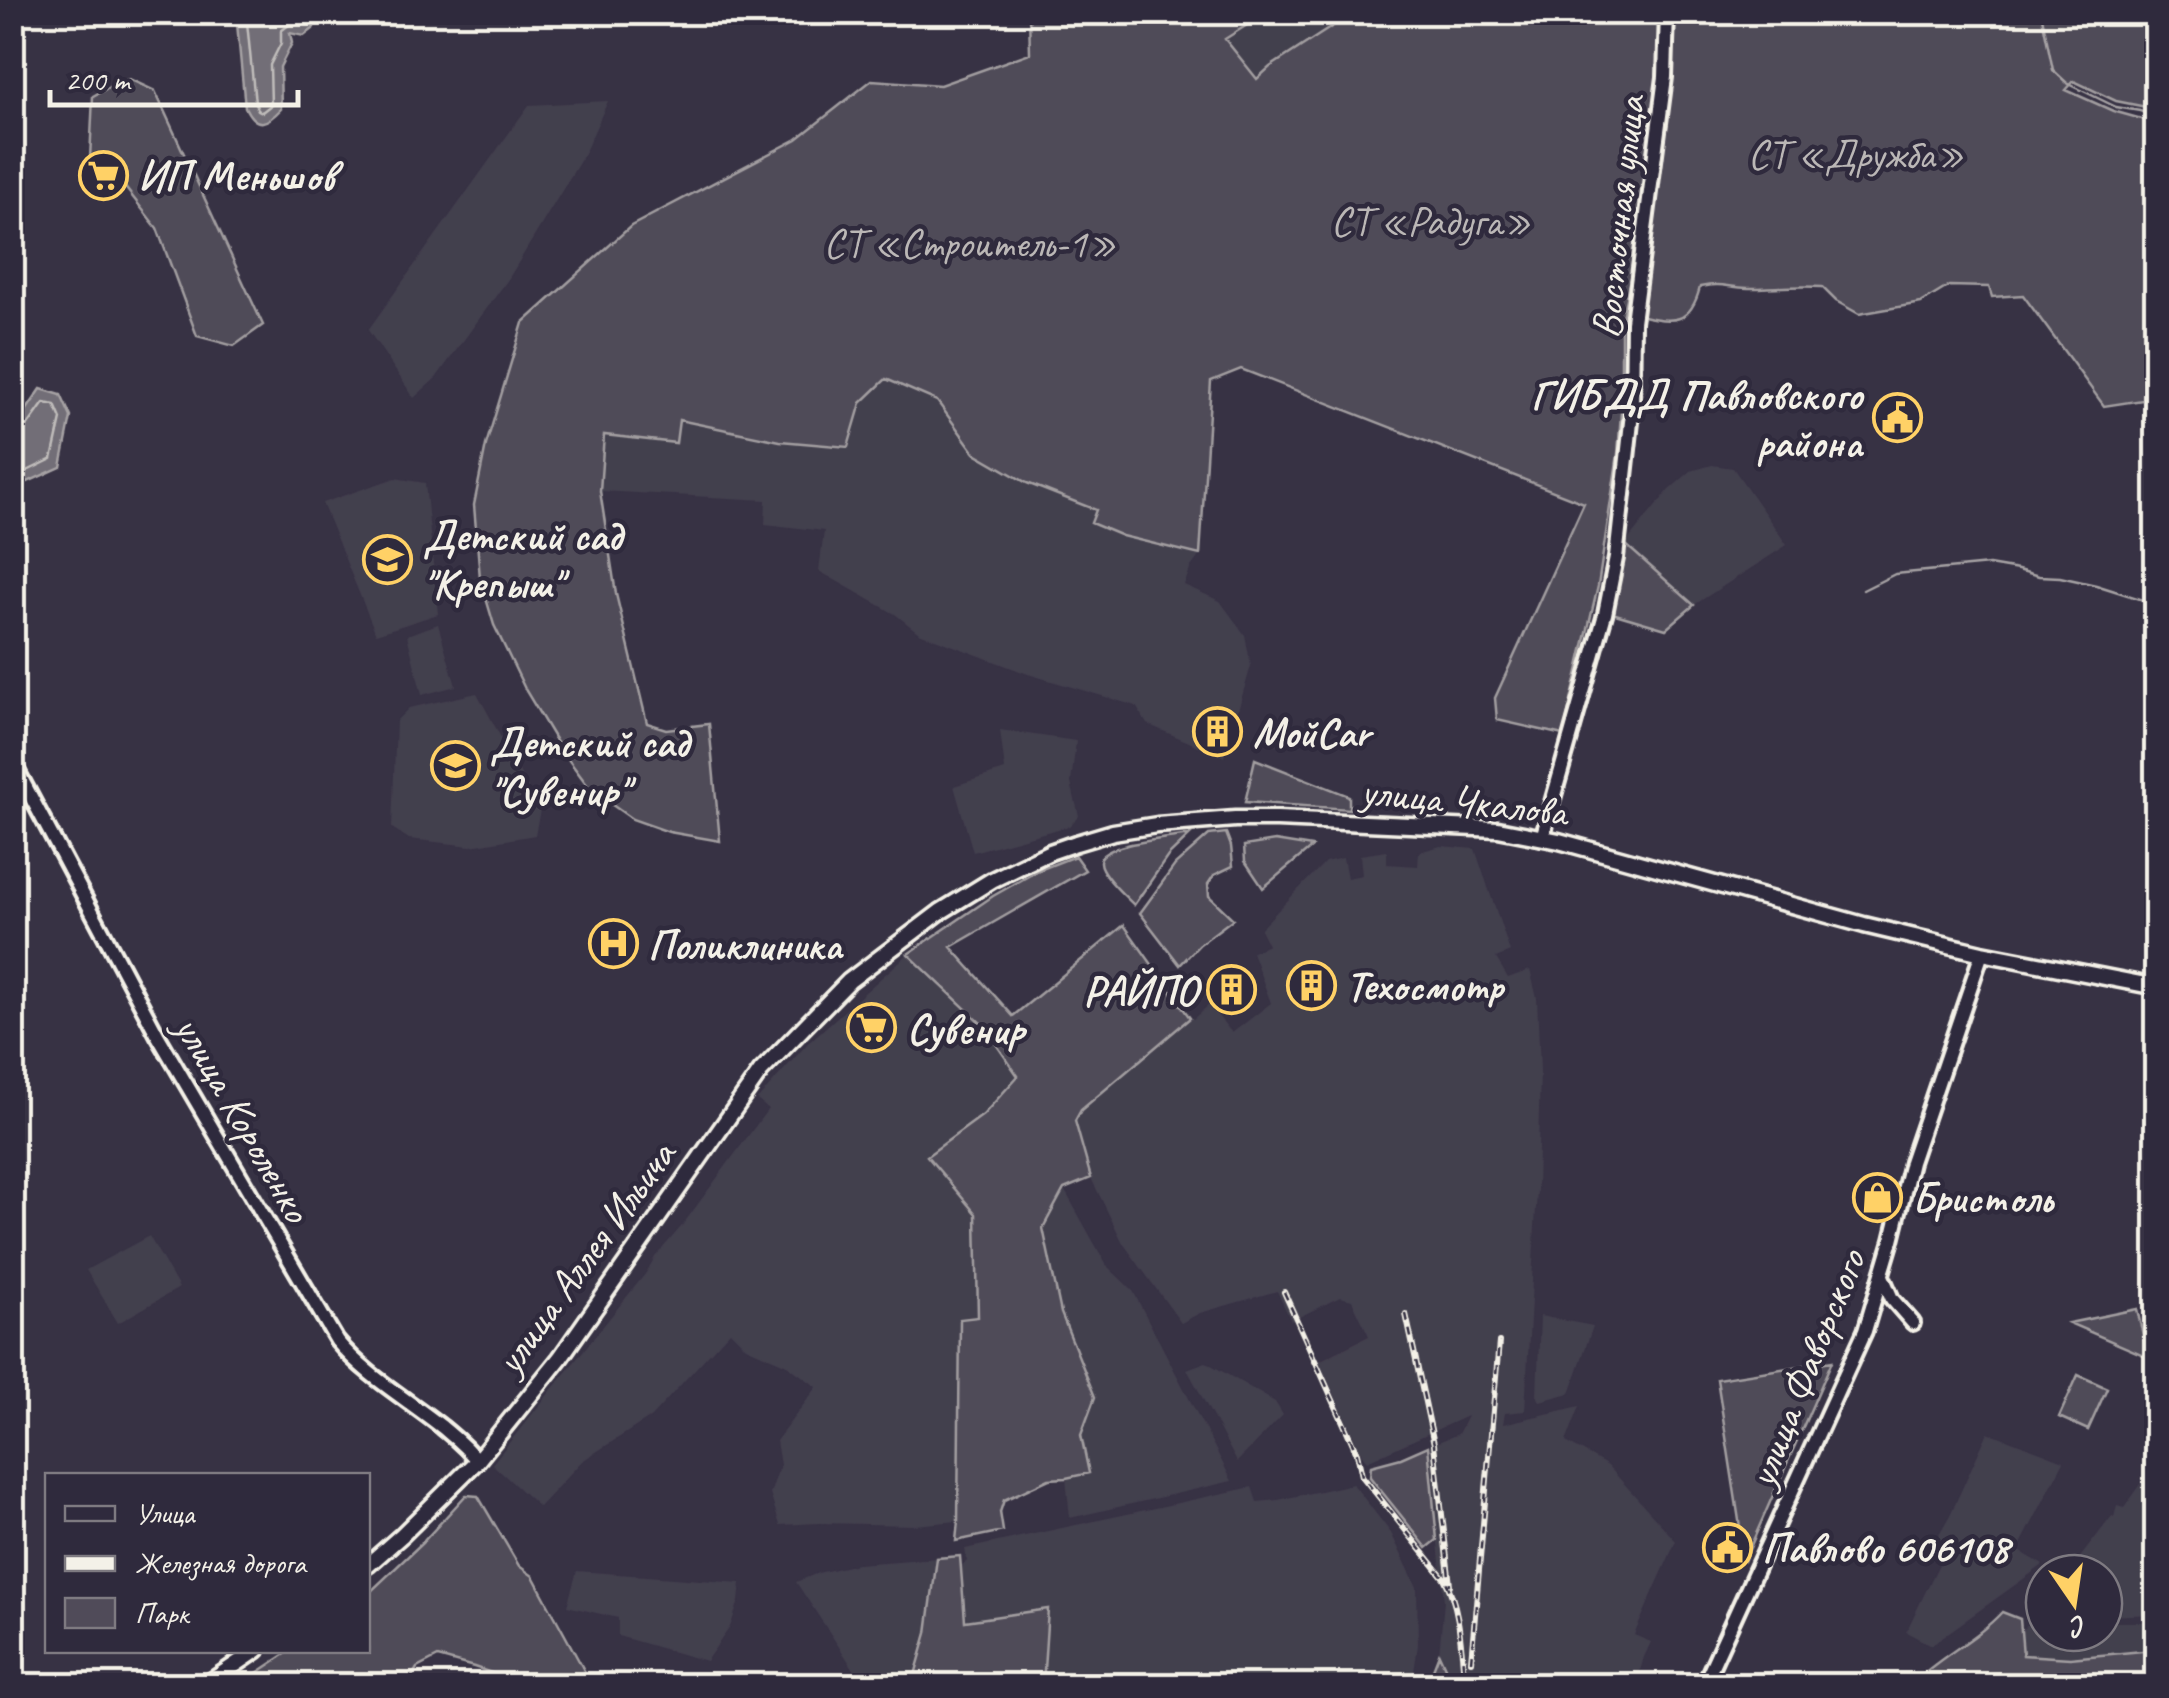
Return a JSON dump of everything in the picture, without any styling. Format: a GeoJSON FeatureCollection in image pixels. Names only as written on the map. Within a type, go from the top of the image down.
{"type":"FeatureCollection","features":[{"type":"Feature","properties":{"kind":"main road","name":"улица Чкалова"},"geometry":{"type":"LineString","coordinates":[[849,981],[940,912],[992,880],[1050,852],[1113,832],[1158,825],[1276,819],[1498,830],[1542,838],[1864,925],[2156,987]]}},
{"type":"Feature","properties":{"kind":"main road","name":"улица Аллея Ильича"},"geometry":{"type":"LineString","coordinates":[[370,1563],[476,1460],[560,1358],[761,1071],[849,981]]}},
{"type":"Feature","properties":{"kind":"main road"},"geometry":{"type":"LineString","coordinates":[[204,1686],[253,1653]]}},
{"type":"Feature","properties":{"kind":"street","name":"Восточная улица"},"geometry":{"type":"LineString","coordinates":[[1542,838],[1605,614],[1616,558],[1632,413],[1634,322],[1666,77],[1666,12]]}},
{"type":"Feature","properties":{"kind":"street","name":"улица Короленко"},"geometry":{"type":"LineString","coordinates":[[12,761],[158,1036],[337,1341],[354,1361],[441,1426],[476,1460]]}},
{"type":"Feature","properties":{"kind":"street","name":"улица Фаворского"},"geometry":{"type":"LineString","coordinates":[[1704,1686],[1865,1331],[1910,1162],[1982,953]]}},
{"type":"Feature","properties":{"kind":"street"},"geometry":{"type":"LineString","coordinates":[[1882,1275],[1892,1299],[1913,1323]]}},
{"type":"Feature","properties":{"kind":"shaded area"},"geometry":{"type":"Polygon","coordinates":[[[1266,13],[1353,13],[1257,79],[1225,39],[1266,13]]]}},
{"type":"Feature","properties":{"kind":"shaded area"},"geometry":{"type":"Polygon","coordinates":[[[608,101],[583,156],[509,278],[436,378],[414,398],[368,330],[529,105],[608,101]]]}},
{"type":"Feature","properties":{"kind":"shaded area"},"geometry":{"type":"Polygon","coordinates":[[[886,379],[937,401],[975,453],[1027,483],[1096,511],[1091,523],[1122,536],[1200,555],[1184,585],[1220,601],[1245,635],[1251,666],[1224,757],[1147,724],[1136,706],[1028,674],[919,633],[895,614],[819,571],[824,531],[765,524],[766,500],[600,491],[604,435],[675,443],[679,420],[780,441],[861,403],[886,379]]]}},
{"type":"Feature","properties":{"kind":"shaded area"},"geometry":{"type":"Polygon","coordinates":[[[1712,465],[1733,468],[1787,545],[1694,605],[1625,544],[1669,490],[1691,471],[1712,465]]]}},
{"type":"Feature","properties":{"kind":"shaded area","name":"Детский сад \"Крепыш\""},"geometry":{"type":"Polygon","coordinates":[[[395,478],[425,483],[438,614],[376,634],[322,503],[395,478]]]}},
{"type":"Feature","properties":{"kind":"shaded area"},"geometry":{"type":"Polygon","coordinates":[[[438,624],[456,686],[422,695],[407,635],[438,624]]]}},
{"type":"Feature","properties":{"kind":"shaded area","name":"Детский сад \"Сувенир\""},"geometry":{"type":"Polygon","coordinates":[[[477,693],[540,810],[535,835],[471,846],[409,839],[392,828],[396,721],[409,708],[477,693]]]}},
{"type":"Feature","properties":{"kind":"shaded area"},"geometry":{"type":"Polygon","coordinates":[[[1000,730],[1076,741],[1071,783],[1079,816],[1069,826],[973,852],[954,786],[1005,770],[1000,730]]]}},
{"type":"Feature","properties":{"kind":"shaded area"},"geometry":{"type":"Polygon","coordinates":[[[1441,846],[1475,849],[1510,952],[1496,958],[1508,978],[1530,970],[1537,998],[1537,1189],[1525,1411],[1505,1413],[1503,1424],[1580,1406],[1566,1442],[1608,1466],[1676,1541],[1634,1635],[1651,1642],[1636,1685],[1436,1685],[1444,1601],[1428,1446],[1458,1434],[1467,1416],[1367,1461],[1319,1361],[1369,1336],[1352,1300],[1340,1297],[1291,1321],[1277,1291],[1200,1313],[1181,1323],[1123,1243],[1091,1178],[1075,1121],[1081,1110],[1113,1081],[1209,1005],[1232,1033],[1271,1003],[1252,952],[1268,945],[1260,929],[1325,862],[1343,858],[1347,878],[1362,875],[1360,855],[1387,851],[1387,864],[1418,866],[1419,852],[1441,846]]]}},
{"type":"Feature","properties":{"kind":"shaded area"},"geometry":{"type":"Polygon","coordinates":[[[908,954],[983,1025],[1018,1076],[983,1115],[927,1156],[976,1214],[978,1318],[960,1320],[958,1521],[914,1525],[780,1525],[770,1494],[780,1465],[776,1441],[817,1387],[787,1365],[746,1347],[730,1331],[651,1417],[582,1461],[539,1507],[492,1464],[646,1273],[768,1109],[757,1100],[808,1043],[908,954]]]}},
{"type":"Feature","properties":{"kind":"shaded area"},"geometry":{"type":"Polygon","coordinates":[[[1064,1189],[1107,1266],[1133,1291],[1232,1481],[1070,1518],[1066,1478],[1089,1473],[1081,1435],[1095,1397],[1061,1313],[1043,1228],[1064,1189]]]}},
{"type":"Feature","properties":{"kind":"shaded area"},"geometry":{"type":"Polygon","coordinates":[[[149,1236],[179,1288],[118,1323],[86,1270],[149,1236]]]}},
{"type":"Feature","properties":{"kind":"shaded area"},"geometry":{"type":"Polygon","coordinates":[[[1540,1316],[1593,1326],[1570,1393],[1540,1401],[1537,1396],[1540,1316]]]}},
{"type":"Feature","properties":{"kind":"shaded area"},"geometry":{"type":"Polygon","coordinates":[[[1206,1362],[1275,1402],[1283,1415],[1237,1462],[1187,1369],[1206,1362]]]}},
{"type":"Feature","properties":{"kind":"shaded area"},"geometry":{"type":"Polygon","coordinates":[[[1988,1432],[2064,1461],[2018,1550],[2024,1554],[2024,1579],[1931,1645],[1906,1632],[1940,1562],[1926,1557],[1988,1432]]]}},
{"type":"Feature","properties":{"kind":"shaded area"},"geometry":{"type":"Polygon","coordinates":[[[2156,1455],[2156,1614],[2124,1615],[2124,1553],[2083,1553],[2114,1517],[2117,1506],[2124,1508],[2154,1466],[2150,1462],[2156,1455]]]}},
{"type":"Feature","properties":{"kind":"shaded area"},"geometry":{"type":"Polygon","coordinates":[[[1353,1484],[1391,1533],[1417,1587],[1418,1645],[1412,1685],[1043,1685],[1048,1610],[964,1621],[961,1566],[967,1561],[965,1549],[1252,1487],[1257,1502],[1353,1484]]]}},
{"type":"Feature","properties":{"kind":"shaded area"},"geometry":{"type":"Polygon","coordinates":[[[937,1558],[927,1633],[913,1682],[873,1683],[859,1677],[796,1582],[857,1564],[937,1558]]]}},
{"type":"Feature","properties":{"kind":"shaded area"},"geometry":{"type":"Polygon","coordinates":[[[577,1571],[741,1583],[739,1601],[730,1627],[706,1661],[618,1636],[618,1618],[567,1606],[577,1571]]]}},
{"type":"Feature","properties":{"kind":"shaded area"},"geometry":{"type":"Polygon","coordinates":[[[2124,1622],[2156,1622],[2156,1650],[2124,1653],[2124,1622]]]}},
{"type":"Feature","properties":{"kind":"shaded area"},"geometry":{"type":"Polygon","coordinates":[[[2024,1628],[2024,1653],[2124,1653],[2070,1658],[2023,1655],[2024,1628]]]}},
{"type":"Feature","properties":{"kind":"shaded area"},"geometry":{"type":"Polygon","coordinates":[[[2097,1679],[2156,1681],[2156,1685],[2087,1686],[2097,1679]]]}},
{"type":"Feature","properties":{"kind":"green space"},"geometry":{"type":"Polygon","coordinates":[[[1029,13],[1266,13],[1225,39],[1257,79],[1353,13],[1661,13],[1660,76],[1637,243],[1621,323],[1618,454],[1598,586],[1563,735],[1497,720],[1495,698],[1584,503],[1241,369],[1211,381],[1200,555],[1122,536],[1091,523],[1096,510],[1027,483],[975,453],[937,401],[886,379],[861,403],[848,447],[780,441],[679,420],[676,443],[604,435],[600,491],[616,594],[647,723],[666,729],[709,724],[720,841],[669,832],[632,819],[591,790],[562,751],[526,691],[494,625],[480,578],[474,505],[486,445],[523,323],[631,226],[797,139],[872,80],[940,85],[1030,53],[1029,13]]]}},
{"type":"Feature","properties":{"kind":"green space","name":"СТ «Дружба»"},"geometry":{"type":"Polygon","coordinates":[[[1674,13],[2156,13],[2156,109],[2116,101],[2074,81],[2066,90],[2113,111],[2156,123],[2156,398],[2104,406],[2023,295],[1992,297],[1989,287],[1949,286],[1921,303],[1859,314],[1836,301],[1822,287],[1714,285],[1700,287],[1691,308],[1679,318],[1662,320],[1639,315],[1672,78],[1674,13]]]}},
{"type":"Feature","properties":{"kind":"green space"},"geometry":{"type":"Polygon","coordinates":[[[129,79],[155,91],[263,325],[234,346],[197,336],[157,228],[124,186],[110,154],[90,159],[93,96],[129,79]]]}},
{"type":"Feature","properties":{"kind":"green space"},"geometry":{"type":"Polygon","coordinates":[[[1625,544],[1694,605],[1666,629],[1612,613],[1625,544]]]}},
{"type":"Feature","properties":{"kind":"green space"},"geometry":{"type":"Polygon","coordinates":[[[1255,759],[1349,796],[1349,809],[1245,802],[1255,759]]]}},
{"type":"Feature","properties":{"kind":"green space"},"geometry":{"type":"Polygon","coordinates":[[[1226,833],[1233,866],[1214,875],[1208,884],[1209,896],[1233,919],[1180,965],[1140,913],[1175,865],[1209,835],[1226,833]]]}},
{"type":"Feature","properties":{"kind":"green space"},"geometry":{"type":"Polygon","coordinates":[[[1190,835],[1168,856],[1134,905],[1101,866],[1103,855],[1112,850],[1190,835]]]}},
{"type":"Feature","properties":{"kind":"green space"},"geometry":{"type":"Polygon","coordinates":[[[1275,841],[1312,847],[1263,888],[1245,861],[1244,846],[1275,841]]]}},
{"type":"Feature","properties":{"kind":"green space"},"geometry":{"type":"Polygon","coordinates":[[[1075,856],[1085,870],[951,947],[1013,1016],[1124,925],[1190,1018],[1081,1110],[1075,1121],[1091,1178],[1064,1189],[1043,1228],[1061,1313],[1095,1397],[1081,1435],[1089,1473],[1049,1479],[1004,1500],[1000,1512],[1003,1531],[956,1541],[960,1319],[978,1317],[976,1214],[927,1156],[983,1115],[1018,1076],[983,1025],[908,954],[993,896],[1039,870],[1075,856]]]}},
{"type":"Feature","properties":{"kind":"green space"},"geometry":{"type":"Polygon","coordinates":[[[2137,1309],[2148,1357],[2069,1323],[2137,1309]]]}},
{"type":"Feature","properties":{"kind":"green space"},"geometry":{"type":"Polygon","coordinates":[[[1832,1361],[1745,1559],[1717,1379],[1832,1361]]]}},
{"type":"Feature","properties":{"kind":"green space"},"geometry":{"type":"Polygon","coordinates":[[[2078,1375],[2107,1388],[2088,1430],[2059,1417],[2078,1375]]]}},
{"type":"Feature","properties":{"kind":"green space"},"geometry":{"type":"Polygon","coordinates":[[[1428,1446],[1437,1540],[1427,1548],[1370,1477],[1371,1466],[1428,1446]]]}},
{"type":"Feature","properties":{"kind":"green space"},"geometry":{"type":"Polygon","coordinates":[[[466,1495],[478,1496],[519,1566],[533,1576],[592,1685],[527,1685],[438,1657],[417,1668],[407,1685],[239,1685],[287,1653],[370,1653],[370,1592],[466,1495]]]}},
{"type":"Feature","properties":{"kind":"green space"},"geometry":{"type":"Polygon","coordinates":[[[960,1556],[965,1621],[1048,1609],[1043,1685],[864,1685],[859,1677],[873,1683],[913,1682],[927,1633],[937,1558],[960,1556]]]}},
{"type":"Feature","properties":{"kind":"green space"},"geometry":{"type":"Polygon","coordinates":[[[2002,1612],[2020,1619],[2023,1655],[2070,1658],[2156,1650],[2156,1681],[2097,1679],[2087,1686],[1911,1685],[2002,1612]]]}},
{"type":"Feature","properties":{"kind":"green space"},"geometry":{"type":"Polygon","coordinates":[[[1439,1654],[1453,1685],[1427,1685],[1439,1654]]]}},
{"type":"Feature","properties":{"kind":"water"},"geometry":{"type":"Polygon","coordinates":[[[236,13],[320,13],[313,29],[304,36],[290,33],[292,43],[280,67],[281,109],[262,122],[253,119],[245,107],[236,13]]]}},
{"type":"Feature","properties":{"kind":"water"},"geometry":{"type":"Polygon","coordinates":[[[41,389],[61,395],[71,417],[61,467],[19,486],[13,485],[13,430],[41,389]]]}},
{"type":"Feature","properties":{"kind":"waterway"},"geometry":{"type":"LineString","coordinates":[[2041,12],[2053,70],[2067,83],[2116,107],[2156,117]]}},
{"type":"Feature","properties":{"kind":"waterway"},"geometry":{"type":"LineString","coordinates":[[1863,590],[1895,574],[1989,565],[2096,585],[2156,604]]}},
{"type":"Feature","properties":{"kind":"railway"},"geometry":{"type":"LineString","coordinates":[[1284,1292],[1357,1453],[1362,1476],[1450,1590],[1465,1686]]}},
{"type":"Feature","properties":{"kind":"railway"},"geometry":{"type":"LineString","coordinates":[[1406,1314],[1434,1444],[1450,1585]]}},
{"type":"Feature","properties":{"kind":"railway"},"geometry":{"type":"LineString","coordinates":[[1471,1661],[1499,1342]]}},
{"type":"Feature","properties":{"kind":"place","name":"ИП Меньшов"},"geometry":{"type":"Point","coordinates":[103,175]}},
{"type":"Feature","properties":{"kind":"place","name":"ГИБДД Павловского района"},"geometry":{"type":"Point","coordinates":[1897,418]}},
{"type":"Feature","properties":{"kind":"place","name":"Детский сад \"Крепыш\""},"geometry":{"type":"Point","coordinates":[388,559]}},
{"type":"Feature","properties":{"kind":"place","name":"МойCar"},"geometry":{"type":"Point","coordinates":[1218,732]}},
{"type":"Feature","properties":{"kind":"place","name":"Детский сад \"Сувенир\""},"geometry":{"type":"Point","coordinates":[455,766]}},
{"type":"Feature","properties":{"kind":"place","name":"Поликлиника"},"geometry":{"type":"Point","coordinates":[613,944]}},
{"type":"Feature","properties":{"kind":"place","name":"Техосмотр"},"geometry":{"type":"Point","coordinates":[1311,985]}},
{"type":"Feature","properties":{"kind":"place","name":"РАЙПО"},"geometry":{"type":"Point","coordinates":[1232,990]}},
{"type":"Feature","properties":{"kind":"place","name":"Сувенир"},"geometry":{"type":"Point","coordinates":[872,1028]}},
{"type":"Feature","properties":{"kind":"place","name":"Бристоль"},"geometry":{"type":"Point","coordinates":[1877,1197]}},
{"type":"Feature","properties":{"kind":"place","name":"Павлово 606108"},"geometry":{"type":"Point","coordinates":[1727,1547]}},
{"type":"Feature","properties":{"kind":"park label","name":"СТ «Радуга»"},"geometry":{"type":"Point","coordinates":[1431,220]}},
{"type":"Feature","properties":{"kind":"park label","name":"СТ «Строитель-1»"},"geometry":{"type":"Point","coordinates":[970,242]}}]}
